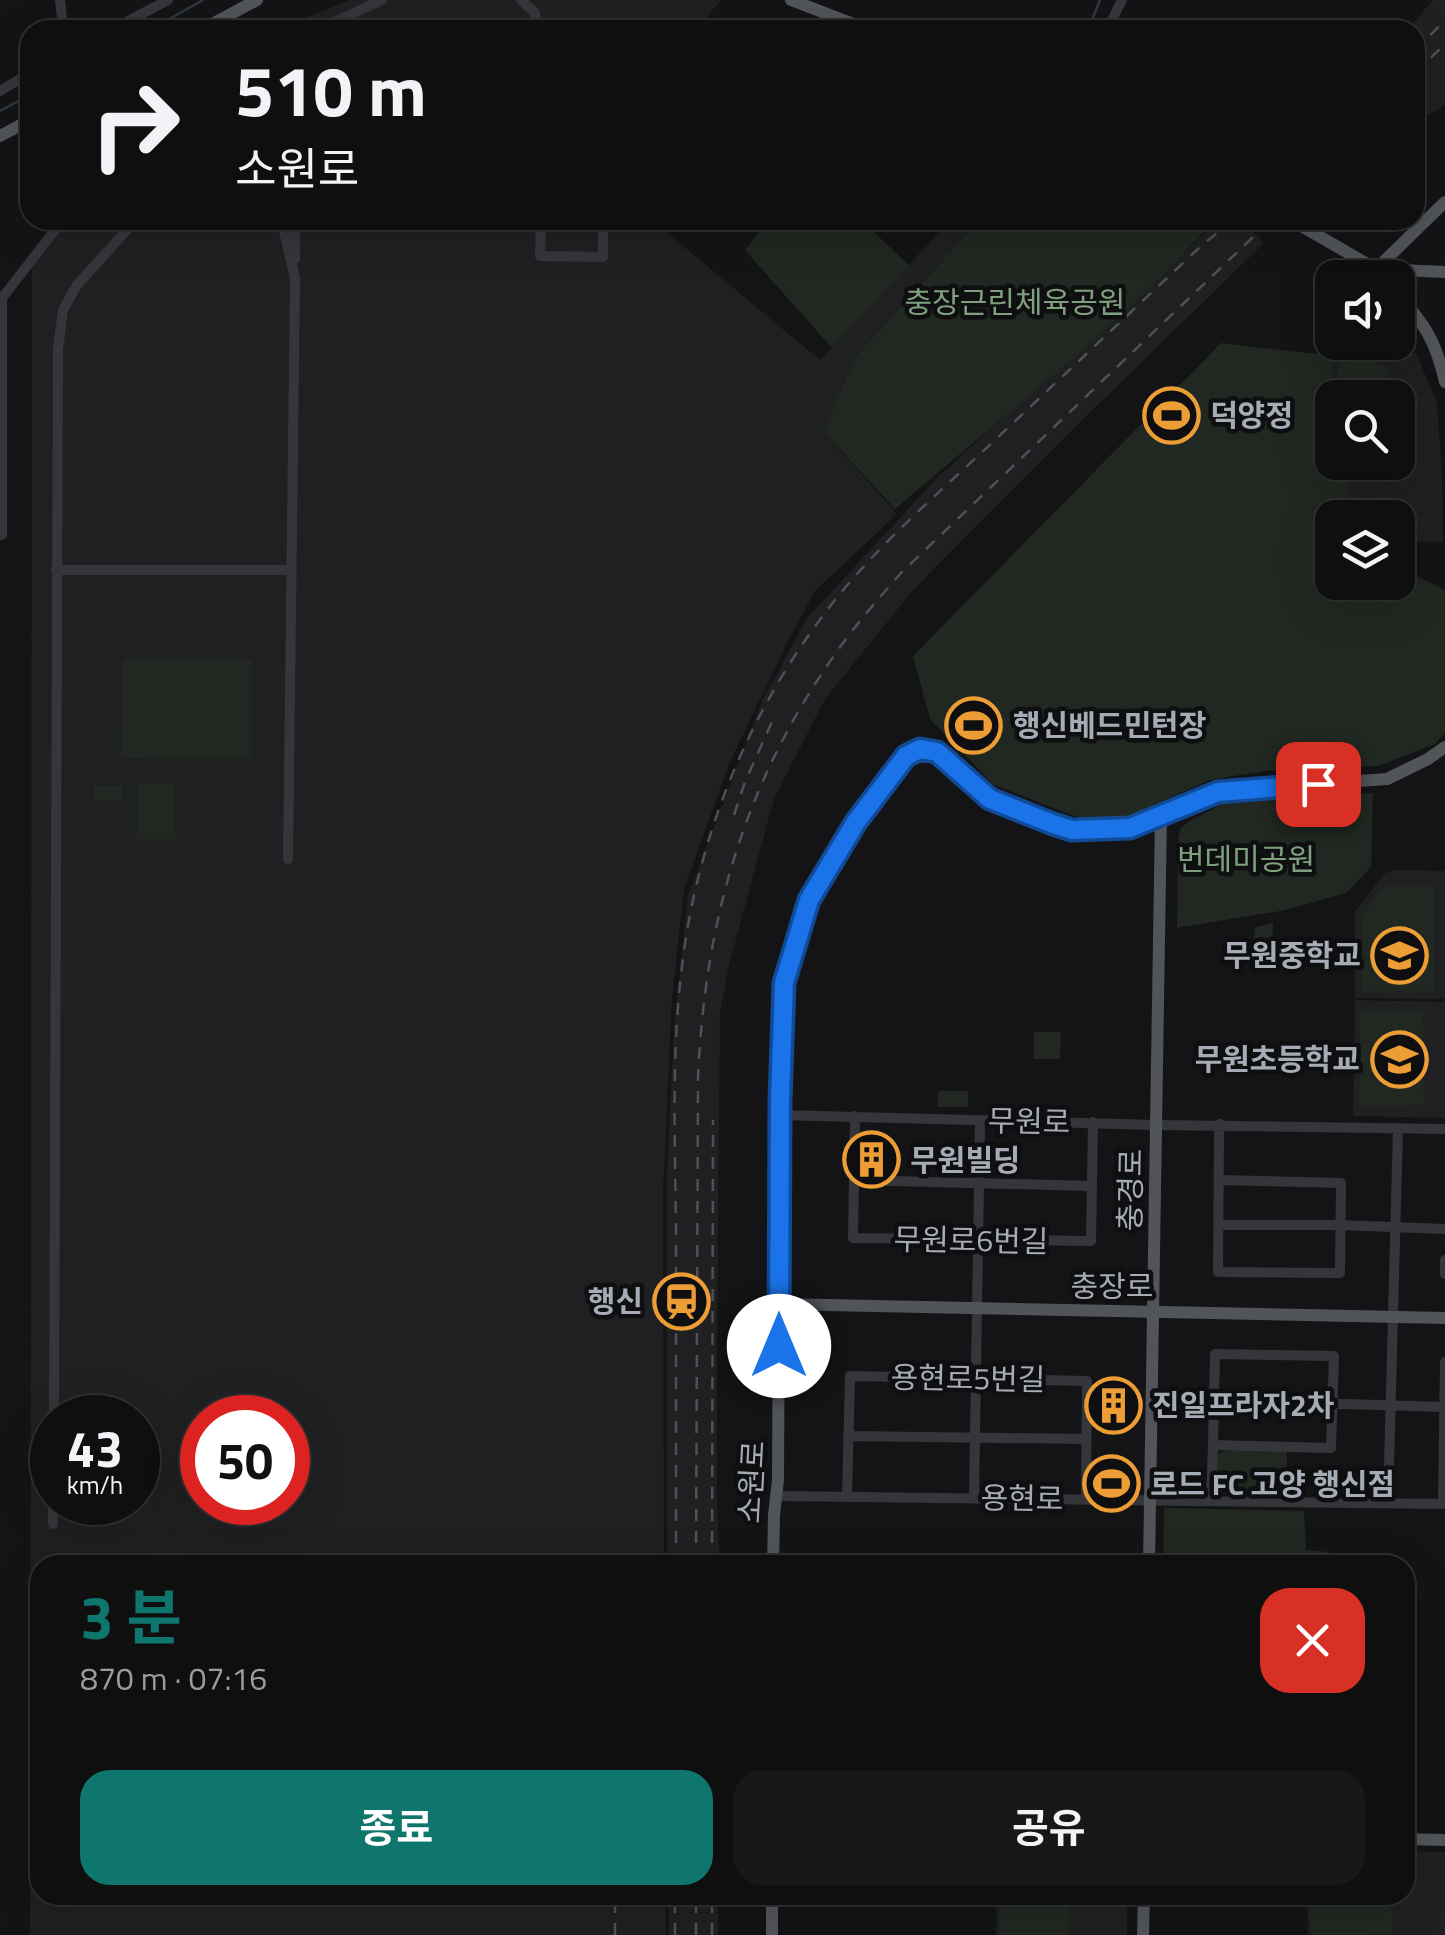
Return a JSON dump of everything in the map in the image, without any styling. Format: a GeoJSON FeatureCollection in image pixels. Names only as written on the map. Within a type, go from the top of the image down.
{"type":"FeatureCollection","features":[{"type":"Feature","properties":{"kind":"main road"},"geometry":{"type":"LineString","coordinates":[[220,20],[257,0]]}},
{"type":"Feature","properties":{"kind":"main road"},"geometry":{"type":"LineString","coordinates":[[791,0],[843,20]]}},
{"type":"Feature","properties":{"kind":"main road"},"geometry":{"type":"LineString","coordinates":[[1425,224],[1445,202]]}},
{"type":"Feature","properties":{"kind":"main road"},"geometry":{"type":"LineString","coordinates":[[1307,230],[1357,260]]}},
{"type":"Feature","properties":{"kind":"main road"},"geometry":{"type":"LineString","coordinates":[[1393,260],[1420,230]]}},
{"type":"Feature","properties":{"kind":"main road"},"geometry":{"type":"LineString","coordinates":[[1415,273],[1445,272]]}},
{"type":"Feature","properties":{"kind":"main road"},"geometry":{"type":"LineString","coordinates":[[1415,314],[1428,330],[1443,361],[1445,382]]}},
{"type":"Feature","properties":{"kind":"main road","name":"소원로"},"geometry":{"type":"LineString","coordinates":[[773,1555],[777,1496],[784,983],[809,900],[856,822],[906,756],[920,749],[937,752],[990,799],[1072,830],[1130,828],[1218,792],[1386,779],[1445,747]]}},
{"type":"Feature","properties":{"kind":"main road","name":"충경로"},"geometry":{"type":"LineString","coordinates":[[1149,1555],[1161,816]]}},
{"type":"Feature","properties":{"kind":"main road","name":"충장로"},"geometry":{"type":"LineString","coordinates":[[779,1304],[1445,1318]]}},
{"type":"Feature","properties":{"kind":"main road"},"geometry":{"type":"LineString","coordinates":[[1415,1839],[1445,1840]]}},
{"type":"Feature","properties":{"kind":"main road"},"geometry":{"type":"LineString","coordinates":[[772,1905],[772,1935]]}},
{"type":"Feature","properties":{"kind":"main road"},"geometry":{"type":"LineString","coordinates":[[1143,1935],[1144,1905]]}},
{"type":"Feature","properties":{"kind":"street"},"geometry":{"type":"LineString","coordinates":[[339,20],[382,0]]}},
{"type":"Feature","properties":{"kind":"street"},"geometry":{"type":"LineString","coordinates":[[521,0],[535,12],[536,20]]}},
{"type":"Feature","properties":{"kind":"street"},"geometry":{"type":"LineString","coordinates":[[129,20],[161,2]]}},
{"type":"Feature","properties":{"kind":"street"},"geometry":{"type":"LineString","coordinates":[[1,535],[2,298],[55,230]]}},
{"type":"Feature","properties":{"kind":"street"},"geometry":{"type":"LineString","coordinates":[[54,1395],[58,350],[64,310],[77,285],[127,230]]}},
{"type":"Feature","properties":{"kind":"street"},"geometry":{"type":"LineString","coordinates":[[282,230],[294,278]]}},
{"type":"Feature","properties":{"kind":"street"},"geometry":{"type":"LineString","coordinates":[[288,859],[294,230]]}},
{"type":"Feature","properties":{"kind":"street"},"geometry":{"type":"LineString","coordinates":[[541,230],[540,256],[603,257],[603,230]]}},
{"type":"Feature","properties":{"kind":"street"},"geometry":{"type":"LineString","coordinates":[[56,570],[291,570]]}},
{"type":"Feature","properties":{"kind":"street","name":"무원로"},"geometry":{"type":"LineString","coordinates":[[780,1114],[1445,1129]]}},
{"type":"Feature","properties":{"kind":"street","name":"무원로6번길"},"geometry":{"type":"LineString","coordinates":[[854,1116],[853,1238],[1091,1240],[1093,1122]]}},
{"type":"Feature","properties":{"kind":"street"},"geometry":{"type":"LineString","coordinates":[[974,1498],[980,1120]]}},
{"type":"Feature","properties":{"kind":"street"},"geometry":{"type":"LineString","coordinates":[[1219,1180],[1341,1184],[1340,1273],[1218,1272],[1218,1226],[1220,1124]]}},
{"type":"Feature","properties":{"kind":"street"},"geometry":{"type":"LineString","coordinates":[[1388,1503],[1398,1128]]}},
{"type":"Feature","properties":{"kind":"street"},"geometry":{"type":"LineString","coordinates":[[854,1180],[1092,1186]]}},
{"type":"Feature","properties":{"kind":"street"},"geometry":{"type":"LineString","coordinates":[[1218,1226],[1445,1229]]}},
{"type":"Feature","properties":{"kind":"street"},"geometry":{"type":"LineString","coordinates":[[1445,1260],[1445,1274]]}},
{"type":"Feature","properties":{"kind":"street"},"geometry":{"type":"LineString","coordinates":[[1210,1501],[1215,1354],[1334,1356],[1331,1448],[1213,1445]]}},
{"type":"Feature","properties":{"kind":"street"},"geometry":{"type":"LineString","coordinates":[[1444,1504],[1445,1362]]}},
{"type":"Feature","properties":{"kind":"street","name":"용현로5번길"},"geometry":{"type":"LineString","coordinates":[[847,1496],[850,1376],[1087,1381],[1086,1499]]}},
{"type":"Feature","properties":{"kind":"street"},"geometry":{"type":"LineString","coordinates":[[1213,1400],[1444,1407]]}},
{"type":"Feature","properties":{"kind":"street"},"geometry":{"type":"LineString","coordinates":[[848,1436],[1086,1438]]}},
{"type":"Feature","properties":{"kind":"street","name":"용현로"},"geometry":{"type":"LineString","coordinates":[[777,1496],[1444,1504]]}},
{"type":"Feature","properties":{"kind":"shaded area"},"geometry":{"type":"Polygon","coordinates":[[[350,0],[721,0],[704,20],[301,20],[350,0]]]}},
{"type":"Feature","properties":{"kind":"shaded area"},"geometry":{"type":"Polygon","coordinates":[[[1433,0],[1445,0],[1445,105],[1425,117],[1425,20],[1416,20],[1433,0]]]}},
{"type":"Feature","properties":{"kind":"shaded area"},"geometry":{"type":"Polygon","coordinates":[[[61,230],[664,230],[820,360],[942,230],[971,230],[855,357],[823,431],[897,514],[815,591],[730,762],[684,889],[672,998],[663,1194],[664,1555],[30,1555],[30,1525],[160,1525],[160,1395],[31,1395],[32,268],[61,230]]]}},
{"type":"Feature","properties":{"kind":"shaded area"},"geometry":{"type":"Polygon","coordinates":[[[1208,230],[1253,230],[1264,243],[914,589],[825,699],[774,799],[729,965],[720,1013],[719,1555],[667,1555],[667,1177],[674,1027],[688,896],[762,701],[807,618],[935,480],[1208,230]]]}},
{"type":"Feature","properties":{"kind":"shaded area"},"geometry":{"type":"Polygon","coordinates":[[[1415,353],[1437,403],[1443,542],[1415,541],[1415,500],[1349,500],[1349,480],[1415,480],[1415,380],[1332,380],[1333,360],[1415,360],[1415,353]]]}},
{"type":"Feature","properties":{"kind":"shaded area","name":"무원중학교"},"geometry":{"type":"Polygon","coordinates":[[[1445,871],[1445,999],[1355,998],[1355,911],[1385,873],[1445,871]]]}},
{"type":"Feature","properties":{"kind":"shaded area","name":"무원초등학교"},"geometry":{"type":"Polygon","coordinates":[[[1355,1000],[1445,1002],[1445,1118],[1353,1116],[1355,1000]]]}},
{"type":"Feature","properties":{"kind":"shaded area"},"geometry":{"type":"Polygon","coordinates":[[[1415,1851],[1445,1852],[1445,1935],[1308,1935],[1308,1905],[1415,1905],[1415,1851]]]}},
{"type":"Feature","properties":{"kind":"shaded area"},"geometry":{"type":"Polygon","coordinates":[[[30,1905],[665,1905],[666,1935],[30,1935],[30,1905]]]}},
{"type":"Feature","properties":{"kind":"shaded area"},"geometry":{"type":"Polygon","coordinates":[[[669,1905],[718,1905],[718,1935],[669,1935],[669,1905]]]}},
{"type":"Feature","properties":{"kind":"shaded area"},"geometry":{"type":"Polygon","coordinates":[[[997,1905],[1127,1905],[1127,1935],[996,1935],[997,1905]]]}},
{"type":"Feature","properties":{"kind":"green space"},"geometry":{"type":"Polygon","coordinates":[[[761,230],[872,230],[909,265],[832,348],[745,250],[761,230]]]}},
{"type":"Feature","properties":{"kind":"green space","name":"충장근린체육공원"},"geometry":{"type":"Polygon","coordinates":[[[971,230],[1206,230],[1081,352],[895,509],[823,431],[855,357],[971,230]]]}},
{"type":"Feature","properties":{"kind":"green space"},"geometry":{"type":"Polygon","coordinates":[[[1221,343],[1315,354],[1315,360],[1333,360],[1332,380],[1315,380],[1315,480],[1349,480],[1349,500],[1315,500],[1315,600],[1415,600],[1415,576],[1445,590],[1445,733],[1435,744],[1378,766],[1264,771],[1210,780],[1128,816],[1080,818],[994,785],[961,751],[954,750],[955,745],[930,719],[913,656],[1221,343]]]}},
{"type":"Feature","properties":{"kind":"green space"},"geometry":{"type":"Polygon","coordinates":[[[1339,360],[1372,360],[1387,369],[1386,380],[1338,380],[1339,360]]]}},
{"type":"Feature","properties":{"kind":"green space"},"geometry":{"type":"Polygon","coordinates":[[[122,659],[252,660],[251,759],[121,758],[122,659]]]}},
{"type":"Feature","properties":{"kind":"green space"},"geometry":{"type":"Polygon","coordinates":[[[137,783],[175,783],[175,839],[137,839],[137,783]]]}},
{"type":"Feature","properties":{"kind":"green space"},"geometry":{"type":"Polygon","coordinates":[[[94,786],[122,786],[123,800],[94,800],[94,786]]]}},
{"type":"Feature","properties":{"kind":"green space","name":"번데미공원"},"geometry":{"type":"Polygon","coordinates":[[[1373,793],[1371,867],[1346,893],[1286,910],[1177,928],[1178,837],[1188,822],[1222,804],[1373,793]]]}},
{"type":"Feature","properties":{"kind":"green space","name":"무원중학교"},"geometry":{"type":"Polygon","coordinates":[[[1385,885],[1435,885],[1434,991],[1362,991],[1363,915],[1385,885]]]}},
{"type":"Feature","properties":{"kind":"green space"},"geometry":{"type":"Polygon","coordinates":[[[1273,923],[1272,958],[1252,957],[1255,927],[1273,923]]]}},
{"type":"Feature","properties":{"kind":"green space"},"geometry":{"type":"Polygon","coordinates":[[[1360,1010],[1423,1011],[1424,1105],[1360,1106],[1360,1010]]]}},
{"type":"Feature","properties":{"kind":"green space"},"geometry":{"type":"Polygon","coordinates":[[[1034,1032],[1061,1032],[1060,1059],[1034,1059],[1034,1032]]]}},
{"type":"Feature","properties":{"kind":"green space"},"geometry":{"type":"Polygon","coordinates":[[[939,1091],[968,1091],[968,1107],[937,1107],[939,1091]]]}},
{"type":"Feature","properties":{"kind":"green space"},"geometry":{"type":"Polygon","coordinates":[[[1230,1448],[1287,1450],[1287,1493],[1215,1493],[1216,1455],[1230,1448]]]}},
{"type":"Feature","properties":{"kind":"green space"},"geometry":{"type":"Polygon","coordinates":[[[1164,1508],[1304,1511],[1306,1550],[1329,1552],[1329,1555],[1163,1555],[1164,1508]]]}},
{"type":"Feature","properties":{"kind":"green space"},"geometry":{"type":"Polygon","coordinates":[[[1000,1905],[1069,1905],[1068,1935],[999,1935],[1000,1905]]]}},
{"type":"Feature","properties":{"kind":"green space"},"geometry":{"type":"Polygon","coordinates":[[[1310,1905],[1393,1905],[1393,1935],[1311,1935],[1310,1905]]]}},
{"type":"Feature","properties":{"kind":"waterway"},"geometry":{"type":"LineString","coordinates":[[168,20],[203,0]]}},
{"type":"Feature","properties":{"kind":"waterway"},"geometry":{"type":"LineString","coordinates":[[1092,20],[1100,0]]}},
{"type":"Feature","properties":{"kind":"waterway"},"geometry":{"type":"LineString","coordinates":[[0,111],[20,100]]}},
{"type":"Feature","properties":{"kind":"railway"},"geometry":{"type":"LineString","coordinates":[[1425,41],[1445,20]]}},
{"type":"Feature","properties":{"kind":"railway"},"geometry":{"type":"LineString","coordinates":[[1425,63],[1445,44]]}},
{"type":"Feature","properties":{"kind":"railway"},"geometry":{"type":"LineString","coordinates":[[676,1555],[675,1094],[679,992],[702,862],[735,769],[779,681],[853,578],[933,497],[1221,230]]}},
{"type":"Feature","properties":{"kind":"railway"},"geometry":{"type":"LineString","coordinates":[[696,1555],[698,1077],[702,1019],[721,907],[755,801],[806,699],[845,640],[901,573],[1261,230]]}},
{"type":"Feature","properties":{"kind":"railway"},"geometry":{"type":"LineString","coordinates":[[734,815],[776,713]]}},
{"type":"Feature","properties":{"kind":"railway"},"geometry":{"type":"LineString","coordinates":[[712,1555],[713,1120]]}},
{"type":"Feature","properties":{"kind":"railway"},"geometry":{"type":"LineString","coordinates":[[615,1905],[615,1935]]}},
{"type":"Feature","properties":{"kind":"railway"},"geometry":{"type":"LineString","coordinates":[[675,1905],[675,1935]]}},
{"type":"Feature","properties":{"kind":"railway"},"geometry":{"type":"LineString","coordinates":[[696,1905],[696,1935]]}},
{"type":"Feature","properties":{"kind":"railway"},"geometry":{"type":"LineString","coordinates":[[712,1905],[712,1935]]}},
{"type":"Feature","properties":{"kind":"place","name":"덕양정"},"geometry":{"type":"Point","coordinates":[1171,415]}},
{"type":"Feature","properties":{"kind":"place","name":"행신베드민턴장"},"geometry":{"type":"Point","coordinates":[974,725]}},
{"type":"Feature","properties":{"kind":"place","name":"무원중학교"},"geometry":{"type":"Point","coordinates":[1400,955]}},
{"type":"Feature","properties":{"kind":"place","name":"무원초등학교"},"geometry":{"type":"Point","coordinates":[1399,1059]}},
{"type":"Feature","properties":{"kind":"place","name":"무원빌딩"},"geometry":{"type":"Point","coordinates":[871,1160]}},
{"type":"Feature","properties":{"kind":"place","name":"행신"},"geometry":{"type":"Point","coordinates":[682,1301]}},
{"type":"Feature","properties":{"kind":"place","name":"진일프라자2차"},"geometry":{"type":"Point","coordinates":[1113,1405]}},
{"type":"Feature","properties":{"kind":"place","name":"로드 FC 고양 행신점"},"geometry":{"type":"Point","coordinates":[1111,1484]}},
{"type":"Feature","properties":{"kind":"route"},"geometry":{"type":"LineString","coordinates":[[779,1346],[784,983],[809,900],[856,822],[906,756],[920,749],[937,752],[990,799],[1072,830],[1130,828],[1218,792],[1318,784]]}}]}
